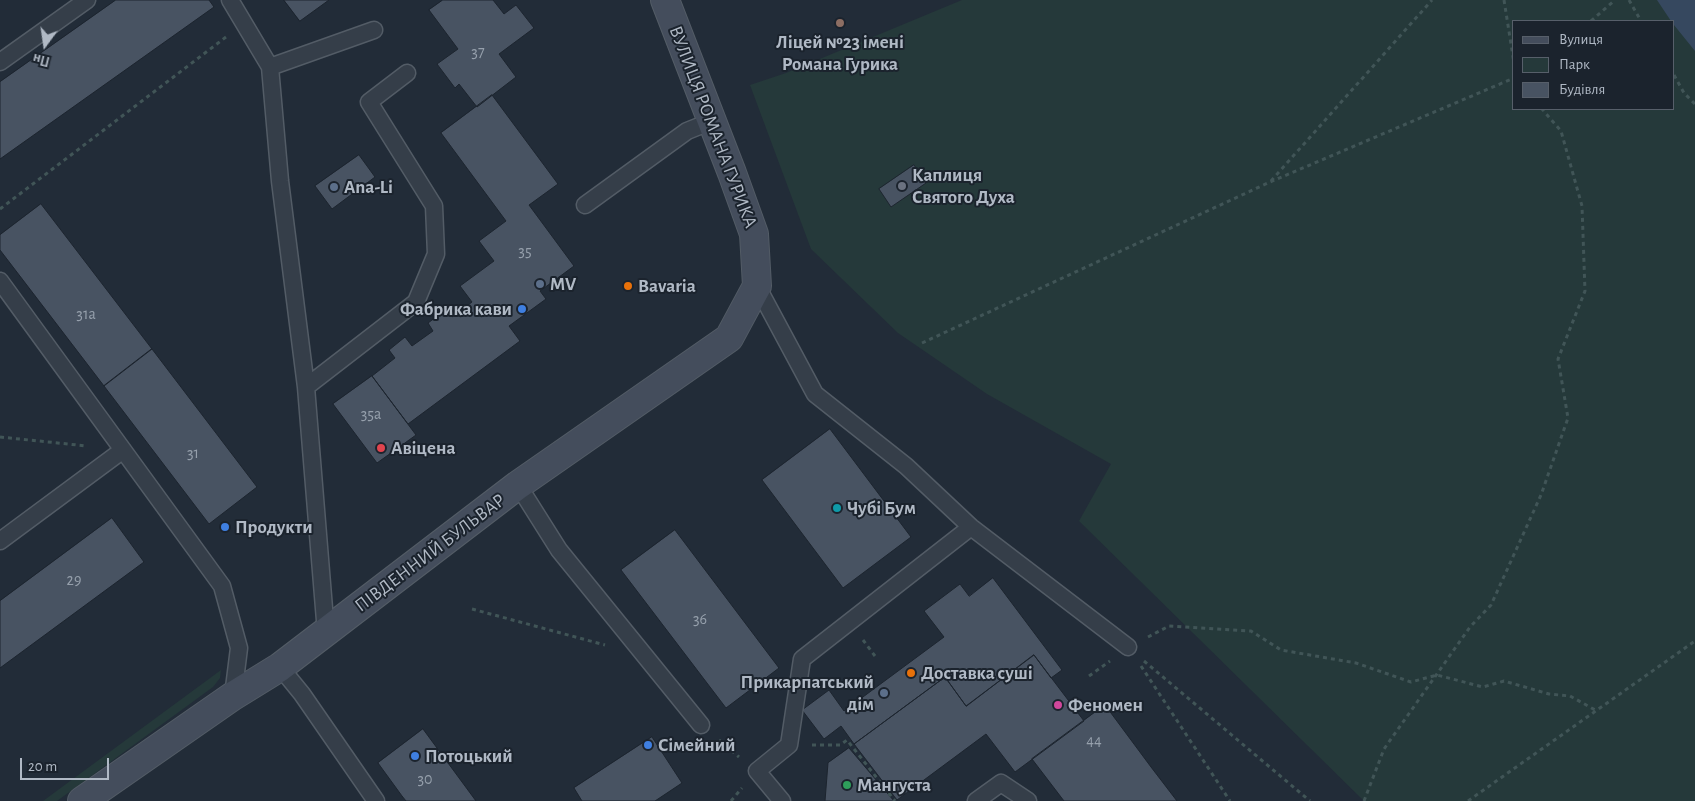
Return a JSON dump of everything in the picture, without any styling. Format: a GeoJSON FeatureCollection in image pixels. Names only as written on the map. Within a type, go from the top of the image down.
{"type":"FeatureCollection","features":[{"type":"Feature","properties":{"kind":"main road","name":"ВУЛИЦЯ РОМАНА ГУРИКА"},"geometry":{"type":"LineString","coordinates":[[665,0],[754,234],[757,286]]}},
{"type":"Feature","properties":{"kind":"main road","name":"ПІВДЕННИЙ БУЛЬВАР"},"geometry":{"type":"LineString","coordinates":[[82,801],[233,696],[280,667],[518,485],[729,338],[757,286]]}},
{"type":"Feature","properties":{"kind":"lane"},"geometry":{"type":"LineString","coordinates":[[0,62],[87,0]]}},
{"type":"Feature","properties":{"kind":"lane"},"geometry":{"type":"LineString","coordinates":[[230,0],[270,67],[280,181],[306,388],[326,632]]}},
{"type":"Feature","properties":{"kind":"lane"},"geometry":{"type":"LineString","coordinates":[[270,67],[374,30]]}},
{"type":"Feature","properties":{"kind":"lane"},"geometry":{"type":"LineString","coordinates":[[306,388],[416,302],[436,254],[434,206],[369,102],[407,73]]}},
{"type":"Feature","properties":{"kind":"lane"},"geometry":{"type":"LineString","coordinates":[[585,204],[687,131],[712,121]]}},
{"type":"Feature","properties":{"kind":"lane"},"geometry":{"type":"LineString","coordinates":[[0,281],[222,586],[239,648],[233,696]]}},
{"type":"Feature","properties":{"kind":"lane"},"geometry":{"type":"LineString","coordinates":[[757,286],[815,394],[906,466],[971,527],[1128,647]]}},
{"type":"Feature","properties":{"kind":"lane"},"geometry":{"type":"LineString","coordinates":[[0,541],[123,450]]}},
{"type":"Feature","properties":{"kind":"lane"},"geometry":{"type":"LineString","coordinates":[[518,485],[559,550],[701,725]]}},
{"type":"Feature","properties":{"kind":"lane"},"geometry":{"type":"LineString","coordinates":[[782,801],[758,771],[789,745],[802,658],[971,527]]}},
{"type":"Feature","properties":{"kind":"lane"},"geometry":{"type":"LineString","coordinates":[[280,667],[302,694],[376,801]]}},
{"type":"Feature","properties":{"kind":"lane"},"geometry":{"type":"LineString","coordinates":[[976,801],[1001,783],[1028,801]]}},
{"type":"Feature","properties":{"kind":"path"},"geometry":{"type":"LineString","coordinates":[[1270,182],[1432,0]]}},
{"type":"Feature","properties":{"kind":"path"},"geometry":{"type":"LineString","coordinates":[[1504,0],[1512,50]]}},
{"type":"Feature","properties":{"kind":"path"},"geometry":{"type":"LineString","coordinates":[[1592,20],[1615,0]]}},
{"type":"Feature","properties":{"kind":"path"},"geometry":{"type":"LineString","coordinates":[[1629,0],[1641,20]]}},
{"type":"Feature","properties":{"kind":"path"},"geometry":{"type":"LineString","coordinates":[[0,209],[244,23]]}},
{"type":"Feature","properties":{"kind":"path"},"geometry":{"type":"LineString","coordinates":[[1675,77],[1684,93],[1695,104]]}},
{"type":"Feature","properties":{"kind":"path"},"geometry":{"type":"LineString","coordinates":[[922,343],[1270,182],[1512,79]]}},
{"type":"Feature","properties":{"kind":"path"},"geometry":{"type":"LineString","coordinates":[[1364,801],[1384,749],[1470,628],[1491,606],[1541,495],[1568,418],[1558,359],[1585,292],[1582,206],[1561,131],[1543,110]]}},
{"type":"Feature","properties":{"kind":"path"},"geometry":{"type":"LineString","coordinates":[[0,436],[123,450]]}},
{"type":"Feature","properties":{"kind":"path"},"geometry":{"type":"LineString","coordinates":[[472,609],[644,655]]}},
{"type":"Feature","properties":{"kind":"path"},"geometry":{"type":"LineString","coordinates":[[1089,676],[1128,647],[1169,626],[1192,626],[1251,631],[1281,650],[1356,663],[1411,682],[1437,674],[1483,686],[1504,681],[1549,694],[1570,696],[1598,711]]}},
{"type":"Feature","properties":{"kind":"path"},"geometry":{"type":"LineString","coordinates":[[860,636],[875,656]]}},
{"type":"Feature","properties":{"kind":"path"},"geometry":{"type":"LineString","coordinates":[[1468,801],[1695,641]]}},
{"type":"Feature","properties":{"kind":"path"},"geometry":{"type":"LineString","coordinates":[[1128,647],[1230,801]]}},
{"type":"Feature","properties":{"kind":"path"},"geometry":{"type":"LineString","coordinates":[[1128,647],[1310,801]]}},
{"type":"Feature","properties":{"kind":"path"},"geometry":{"type":"LineString","coordinates":[[701,725],[758,771]]}},
{"type":"Feature","properties":{"kind":"path"},"geometry":{"type":"LineString","coordinates":[[840,745],[846,740],[895,801]]}},
{"type":"Feature","properties":{"kind":"green space"},"geometry":{"type":"Polygon","coordinates":[[[962,0],[1695,0],[1695,801],[1364,801],[1079,521],[1111,464],[987,394],[898,333],[811,249],[750,85],[786,73],[962,0]]]}},
{"type":"Feature","properties":{"kind":"green space"},"geometry":{"type":"Polygon","coordinates":[[[221,670],[220,678],[213,687],[57,801],[43,801],[221,670]]]}},
{"type":"Feature","properties":{"kind":"water"},"geometry":{"type":"Polygon","coordinates":[[[1657,0],[1695,0],[1695,51],[1675,26],[1675,20],[1670,20],[1657,0]]]}},
{"type":"Feature","properties":{"kind":"building"},"geometry":{"type":"Polygon","coordinates":[[[116,0],[209,0],[214,7],[0,159],[0,82],[116,0]]]}},
{"type":"Feature","properties":{"kind":"building"},"geometry":{"type":"Polygon","coordinates":[[[284,0],[329,0],[300,21],[284,0]]]}},
{"type":"Feature","properties":{"kind":"building"},"geometry":{"type":"Polygon","coordinates":[[[443,0],[493,0],[504,14],[516,5],[534,28],[499,54],[516,77],[477,107],[459,84],[455,88],[437,64],[458,49],[429,10],[443,0]]]}},
{"type":"Feature","properties":{"kind":"building"},"geometry":{"type":"Polygon","coordinates":[[[492,95],[558,184],[529,205],[574,266],[540,291],[546,299],[509,326],[520,341],[408,424],[372,376],[395,358],[389,350],[405,337],[412,346],[433,331],[428,323],[447,309],[452,317],[472,302],[460,286],[494,261],[479,241],[506,221],[441,133],[492,95]]]}},
{"type":"Feature","properties":{"kind":"building"},"geometry":{"type":"Polygon","coordinates":[[[359,155],[375,177],[332,209],[315,186],[359,155]]]}},
{"type":"Feature","properties":{"kind":"building","name":"Каплиця Святого Духа"},"geometry":{"type":"Polygon","coordinates":[[[914,165],[926,183],[891,207],[879,189],[914,165]]]}},
{"type":"Feature","properties":{"kind":"building"},"geometry":{"type":"Polygon","coordinates":[[[41,204],[152,349],[104,386],[0,250],[0,235],[41,204]]]}},
{"type":"Feature","properties":{"kind":"building"},"geometry":{"type":"Polygon","coordinates":[[[152,349],[257,487],[209,524],[104,386],[152,349]]]}},
{"type":"Feature","properties":{"kind":"building"},"geometry":{"type":"Polygon","coordinates":[[[372,376],[416,435],[377,463],[333,404],[372,376]]]}},
{"type":"Feature","properties":{"kind":"building","name":"Чубі Бум"},"geometry":{"type":"Polygon","coordinates":[[[830,429],[911,537],[843,588],[762,480],[830,429]]]}},
{"type":"Feature","properties":{"kind":"building"},"geometry":{"type":"Polygon","coordinates":[[[112,518],[144,562],[0,668],[0,601],[112,518]]]}},
{"type":"Feature","properties":{"kind":"building"},"geometry":{"type":"Polygon","coordinates":[[[675,530],[779,668],[726,708],[621,570],[675,530]]]}},
{"type":"Feature","properties":{"kind":"building"},"geometry":{"type":"Polygon","coordinates":[[[993,578],[1062,670],[1051,678],[1034,655],[966,706],[945,677],[854,744],[841,726],[824,739],[802,710],[829,690],[844,711],[944,637],[924,611],[960,584],[969,596],[993,578]]]}},
{"type":"Feature","properties":{"kind":"building"},"geometry":{"type":"Polygon","coordinates":[[[1034,655],[1084,721],[1015,772],[986,734],[897,800],[854,744],[945,677],[966,706],[1034,655]]]}},
{"type":"Feature","properties":{"kind":"building"},"geometry":{"type":"Polygon","coordinates":[[[1105,705],[1177,801],[1064,801],[1032,759],[1105,705]]]}},
{"type":"Feature","properties":{"kind":"building"},"geometry":{"type":"Polygon","coordinates":[[[423,729],[476,801],[406,801],[402,796],[378,763],[423,729]]]}},
{"type":"Feature","properties":{"kind":"building"},"geometry":{"type":"Polygon","coordinates":[[[652,737],[682,783],[655,801],[582,801],[574,788],[652,737]]]}},
{"type":"Feature","properties":{"kind":"building"},"geometry":{"type":"Polygon","coordinates":[[[849,748],[894,801],[825,801],[828,763],[849,748]]]}},
{"type":"Feature","properties":{"kind":"place","name":"Ліцей №23 імені Романа Гурика"},"geometry":{"type":"Point","coordinates":[840,23]}},
{"type":"Feature","properties":{"kind":"place","name":"Каплиця Святого Духа"},"geometry":{"type":"Point","coordinates":[902,186]}},
{"type":"Feature","properties":{"kind":"place","name":"Ana-Li"},"geometry":{"type":"Point","coordinates":[334,187]}},
{"type":"Feature","properties":{"kind":"place","name":"MV"},"geometry":{"type":"Point","coordinates":[540,284]}},
{"type":"Feature","properties":{"kind":"place","name":"Bavaria"},"geometry":{"type":"Point","coordinates":[628,286]}},
{"type":"Feature","properties":{"kind":"place","name":"Фабрика кави"},"geometry":{"type":"Point","coordinates":[522,309]}},
{"type":"Feature","properties":{"kind":"place","name":"Авіцена"},"geometry":{"type":"Point","coordinates":[381,448]}},
{"type":"Feature","properties":{"kind":"place","name":"Чубі Бум"},"geometry":{"type":"Point","coordinates":[837,508]}},
{"type":"Feature","properties":{"kind":"place","name":"Продукти"},"geometry":{"type":"Point","coordinates":[225,527]}},
{"type":"Feature","properties":{"kind":"place","name":"Доставка суші"},"geometry":{"type":"Point","coordinates":[911,673]}},
{"type":"Feature","properties":{"kind":"place","name":"Прикарпатський дім"},"geometry":{"type":"Point","coordinates":[884,693]}},
{"type":"Feature","properties":{"kind":"place","name":"Феномен"},"geometry":{"type":"Point","coordinates":[1058,705]}},
{"type":"Feature","properties":{"kind":"place","name":"Сімейний"},"geometry":{"type":"Point","coordinates":[648,745]}},
{"type":"Feature","properties":{"kind":"place","name":"Потоцький"},"geometry":{"type":"Point","coordinates":[415,756]}},
{"type":"Feature","properties":{"kind":"place","name":"Мангуста"},"geometry":{"type":"Point","coordinates":[847,785]}}]}
